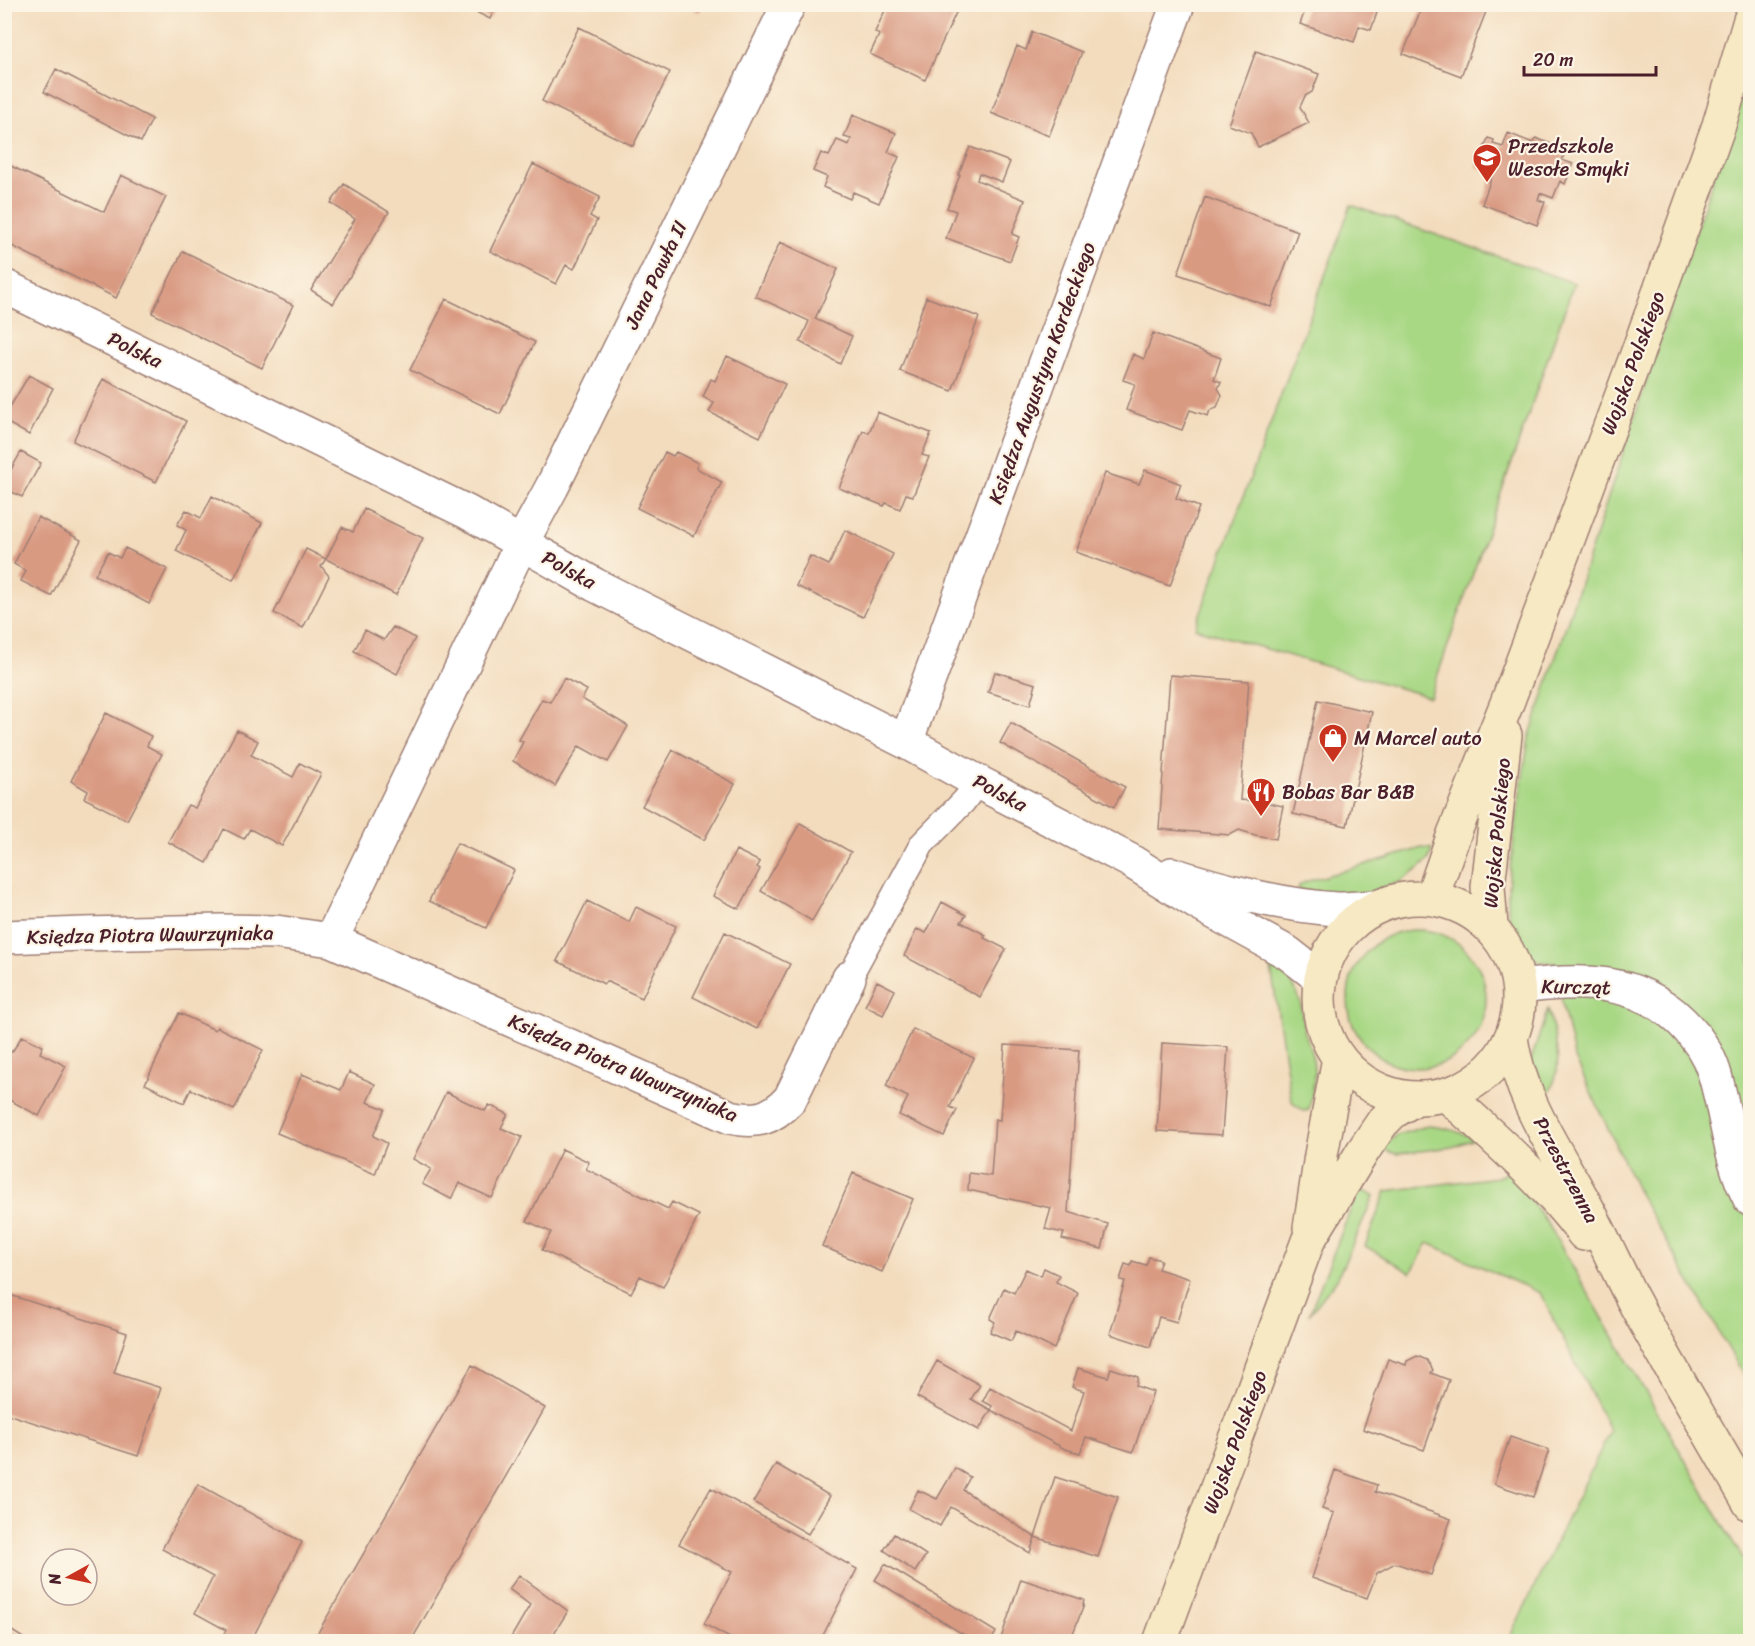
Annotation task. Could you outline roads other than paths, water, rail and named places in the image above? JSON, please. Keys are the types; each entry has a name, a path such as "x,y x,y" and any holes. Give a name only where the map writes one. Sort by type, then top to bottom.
{"street":[{"name":"Jana Pawła II","path":"521,544 557,476 789,4"},
{"name":"Księdza Augustyna Kordeckiego","path":"906,742 1178,4"},
{"name":"Wojska Polskiego","path":"1432,897 1454,834 1508,703 1640,346 1719,125 1750,20"},
{"name":"Polska","path":"4,286 456,507 596,585 906,742 978,783 1129,860 1198,903 1288,953 1320,978"},
{"path":"331,940 521,544"},
{"name":"Wojska Polskiego","path":"1491,926 1488,887 1508,703"},
{"name":"Polska","path":"1129,860 1202,884 1294,903 1339,909 1374,907"},
{"path":"1432,897 1464,907 1491,926 1504,943 1513,961 1519,987 1520,1010 1511,1038 1496,1063 1473,1083 1431,1097 1387,1093 1360,1080 1339,1058 1325,1034 1318,1007 1320,978 1330,950 1349,925 1374,907 1402,898 1432,897"},
{"name":"Księdza Piotra Wawrzyniaka","path":"4,937 222,931 276,932 331,940 730,1118 742,1120 768,1117 779,1111 789,1099 849,978"},
{"name":"Kurcząt","path":"1519,987 1576,982 1611,985 1635,992 1659,1003 1677,1018 1704,1050 1713,1071 1740,1176 1750,1198"},
{"name":"Przestrzenna","path":"1511,1038 1520,1077 1544,1132 1585,1204 1633,1299 1750,1504"},
{"name":"Wojska Polskiego","path":"1308,1241 1339,1058"},
{"name":"Wojska Polskiego","path":"1160,1641 1308,1241 1362,1151 1382,1123 1394,1112 1431,1097"},
{"name":"Przestrzenna","path":"1431,1097 1510,1152 1565,1209 1633,1299"}],"lane":[{"path":"849,978 921,844 964,801 978,783"}],"place":[{"name":"Przedszkole Wesołe Smyki","path":"1487,184"},
{"name":"M Marcel auto","path":"1333,764"},
{"name":"Bobas Bar B&B","path":"1261,818"}]}
